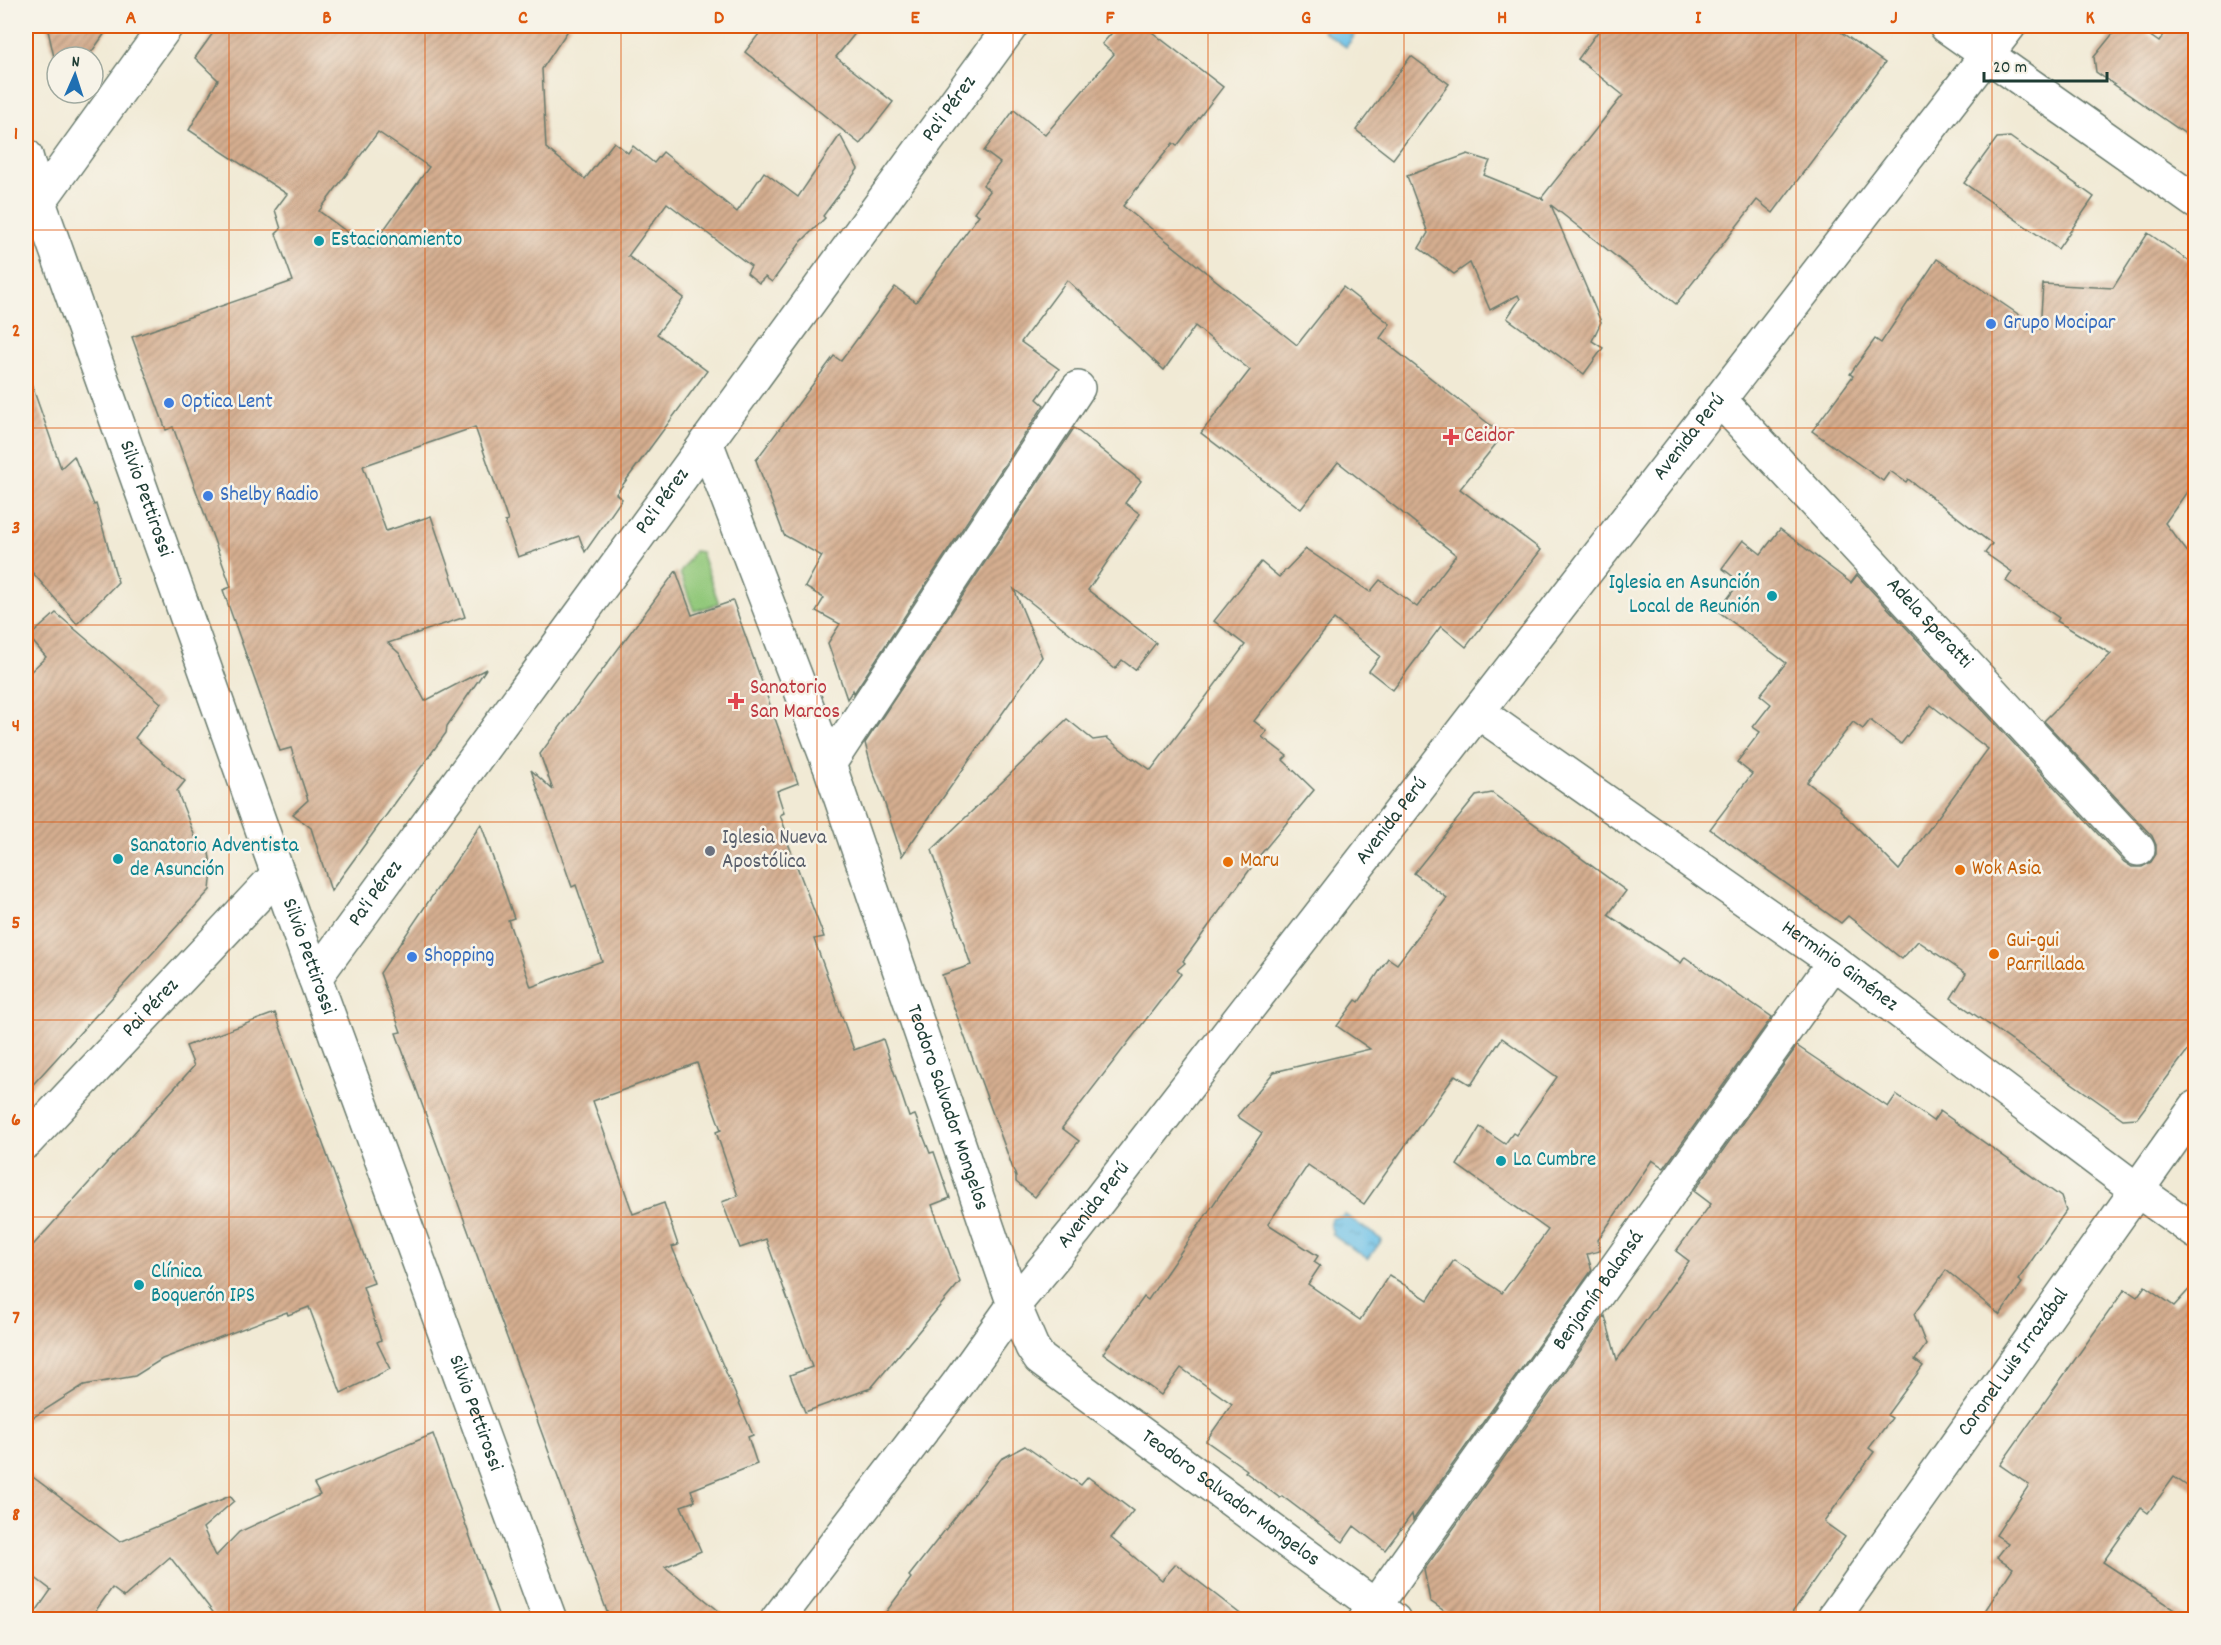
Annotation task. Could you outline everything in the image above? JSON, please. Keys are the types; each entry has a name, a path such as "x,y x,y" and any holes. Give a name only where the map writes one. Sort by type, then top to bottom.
{"street":[{"path":"39,202 166,26"},
{"name":"Pa'i Pérez","path":"315,978 1011,26"},
{"path":"1946,26 2196,202"},
{"name":"Avenida Perú","path":"777,1620 957,1385 1014,1305 1076,1230 2009,26"},
{"name":"Silvio Pettirossi","path":"26,156 39,202 315,978 550,1620"},
{"path":"829,764 1078,388"},
{"name":"Adela Speratti","path":"1720,400 2138,849"},
{"name":"Teodoro Salvador Mongelos","path":"706,442 829,764 1014,1305 1032,1347 1040,1359 1378,1615"},
{"name":"Herminio Giménez","path":"1478,712 1834,962 2196,1232"},
{"name":"Pai Pérez","path":"26,1143 278,874"},
{"name":"Benjamín Balansá","path":"1378,1615 1834,962"},
{"name":"Coronel Luis Irrazábal","path":"1832,1620 2196,1107"}],"green space":[{"path":"694,551 701,552 719,604 694,611 680,573"}],"water":[{"path":"1327,26 1362,26 1346,47 1323,31"},
{"path":"1344,1214 1382,1240 1368,1259 1331,1234 1333,1231 1330,1225 1332,1218 1342,1217"}],"building":[{"path":"47,26 110,26 97,45 51,45"},
{"path":"218,26 571,26 542,69 546,148 585,179 614,142 628,153 633,146 654,163 663,152 737,212 764,172 798,197 840,135 858,169 823,216 825,218 801,242 772,282 765,277 759,283 747,273 751,266 667,203 628,256 684,298 657,334 707,371 616,494 622,499 585,552 579,536 518,557 505,522 508,521 475,427 363,466 386,531 431,516 465,617 388,643 400,654 425,701 486,669 447,726 446,733 331,891 311,828 293,814 308,800 291,748 280,751 223,590 231,587 173,427 166,430 132,337 293,281 276,234 281,229 275,210 287,194 189,130 218,80 195,58","holes":["378,132 429,167 370,249 319,211"]},
{"path":"765,26 861,26 836,57 893,102 860,144 745,52"},
{"path":"1118,26 1144,26 1223,87 1177,146 1173,143 1123,206 1297,345 1343,287 1390,324 1380,338 1503,435 1460,489 1541,550 1466,647 1441,626 1393,690 1369,671 1380,656 1334,619 1254,721 1267,731 1262,737 1287,756 1283,760 1314,790 1250,867 1183,961 1185,963 1177,970 1181,974 1062,1128 1079,1141 1035,1197 1016,1182 942,975 971,965 932,850 1067,719 1093,740 1107,738 1151,770 1245,645 1214,621 1261,562 1279,577 1306,549 1370,592 1380,580 1417,607 1456,555 1338,462 1301,509 1201,433 1250,370 1195,326 1164,370 1067,280 1021,342 1059,369 1037,399 1044,405 854,693 853,690 847,699 828,643 840,624 816,611 824,598 805,587 822,556 784,535 756,460 834,356 841,361 895,287 916,302 979,215 974,212 990,191 983,185 1000,163 984,151 1014,110 1045,135 1114,54 1102,44"},
{"path":"1602,26 1832,26 1885,63 1773,213 1757,200 1676,304 1551,205 1601,322 1592,341 1603,348 1584,374 1507,318 1520,299 1518,295 1490,310 1470,263 1454,274 1419,248 1428,233 1407,176 1468,154 1490,161 1484,175 1543,199 1542,197 1623,95 1578,59"},
{"path":"2119,26 2136,26 2159,42 2170,26 2196,26 2196,141 2096,72 2094,57"},
{"path":"1411,56 1449,84 1393,159 1356,130"},
{"name":"Grupo Mocipar","path":"2010,137 2094,197 2058,249 1964,183 1997,138"},
{"path":"2148,233 2196,266 2196,479 2165,523 2196,563 2196,1039 2137,1118 2123,1119 1951,998 1966,974 1918,941 1902,959 1848,916 1841,923 1710,829 1752,774 1737,762 1760,732 1753,727 1771,704 1760,695 1786,663 1718,611 1740,582 1722,568 1743,540 1761,554 1780,529 1851,583 1857,575 2124,862 2132,867 2142,867 2151,862 2156,854 2156,845 2152,836 2044,721 2111,654 2057,621 2059,618 2006,581 2012,572 1985,553 1992,544 1908,479 1906,482 1890,471 1883,481 1812,431 1853,376 1850,374 1875,339 1881,343 1937,259 2040,329 2043,284 2113,288","holes":["1931,705 1988,749 1899,870 1840,810 1841,808 1807,782 1853,722 1863,729 1870,720 1901,744"]},
{"path":"30,380 61,468 74,456 94,505 96,504 118,582 77,624 26,565 26,381"},
{"path":"1074,428 1141,481 1125,503 1140,514 1088,590 1156,643 1135,670 1122,660 1115,669 1014,589 1042,657 902,856 865,743"},
{"path":"676,571 692,615 733,601 798,783 777,791 784,813 780,815 790,842 788,843 824,937 814,939 854,1050 883,1039 909,1117 915,1115 930,1153 934,1152 950,1198 932,1205 960,1282 871,1388 805,1412 790,1375 812,1367 766,1239 740,1248 722,1202 738,1196 716,1132 721,1130 697,1063 593,1101 633,1214 664,1203 678,1245 672,1247 753,1435 748,1437 757,1464 691,1490 695,1501 681,1506 701,1551 665,1567 730,1620 610,1620 396,1033 401,1032 380,973 481,824 514,918 508,920 531,987 602,961 576,885 572,887 531,770 553,790 540,754"},
{"name":"Sanatorio Adventista de Asunción","path":"56,613 161,703 135,738 185,781 177,791 199,847 207,842 212,870 210,890 26,1092 26,676 46,657 29,637"},
{"path":"1492,793 1626,891 1608,915 1681,963 1685,957 1772,1017 1664,1168 1652,1160 1598,1240 1600,1251 1587,1254 1592,1270 1413,1520 1412,1514 1385,1550 1354,1526 1343,1542 1282,1496 1280,1498 1245,1472 1247,1470 1206,1441 1232,1404 1181,1368 1161,1395 1103,1353 1144,1297 1148,1300 1262,1133 1237,1116 1274,1072 1370,1049 1337,1026 1356,1000 1359,1002 1388,958 1397,964 1447,898 1414,873 1476,796","holes":["1502,1038 1557,1077 1516,1135 1513,1133 1505,1144 1480,1127 1457,1165 1548,1230 1502,1293 1454,1260 1428,1300 1389,1275 1360,1320 1308,1284 1320,1266 1314,1262 1318,1256 1268,1224 1308,1165 1364,1204 1455,1075 1471,1085"]},
{"path":"275,1013 374,1283 363,1287 381,1340 377,1342 390,1369 341,1393 309,1307 288,1315 287,1312 162,1359 135,1376 84,1385 26,1422 26,1253 194,1066 186,1046"},
{"path":"1797,1046 1888,1107 1896,1095 1933,1121 1940,1111 2061,1197 2066,1211 2018,1280 2022,1283 2000,1315 1946,1270 1914,1314 1926,1345 1915,1360 1923,1366 1887,1415 1892,1418 1869,1448 1874,1452 1824,1522 1845,1537 1787,1620 1457,1620 1430,1601 1424,1570 1605,1316 1617,1360 1689,1261 1676,1251 1711,1204 1694,1191"},
{"path":"2196,1282 2196,1492 2174,1477 2148,1513 2141,1508 2103,1562 2191,1620 1979,1620 2013,1568 1997,1557 2008,1543 1996,1535 2029,1485 2000,1465 2125,1289 2137,1297 2145,1286 2174,1306"},
{"path":"433,1434 500,1620 219,1620 170,1557 124,1597 112,1588 89,1620 30,1620 51,1590 26,1571 26,1472 120,1542 230,1496 234,1501 203,1528 216,1556 239,1532 320,1495 314,1484"},
{"path":"1025,1446 1081,1485 1088,1477 1133,1511 1111,1538 1162,1580 1176,1564 1248,1620 880,1620 911,1578 909,1576 1001,1459"}],"place":[{"name":"Estacionamiento","path":"319,241"},
{"name":"Grupo Mocipar","path":"1991,324"},
{"name":"Optica Lent","path":"169,403"},
{"name":"Ceidor","path":"1451,437"},
{"name":"Shelby Radio","path":"208,496"},
{"name":"Iglesia en Asunción Local de Reunión","path":"1772,596"},
{"name":"Sanatorio San Marcos","path":"736,701"},
{"name":"Iglesia Nueva Apostólica","path":"710,851"},
{"name":"Sanatorio Adventista de Asunción","path":"118,859"},
{"name":"Maru","path":"1228,862"},
{"name":"Wok Asia","path":"1960,870"},
{"name":"Gui-gui Parrillada","path":"1994,954"},
{"name":"Shopping","path":"412,957"},
{"name":"La Cumbre","path":"1501,1161"},
{"name":"Clínica Boquerón IPS","path":"139,1285"}]}
